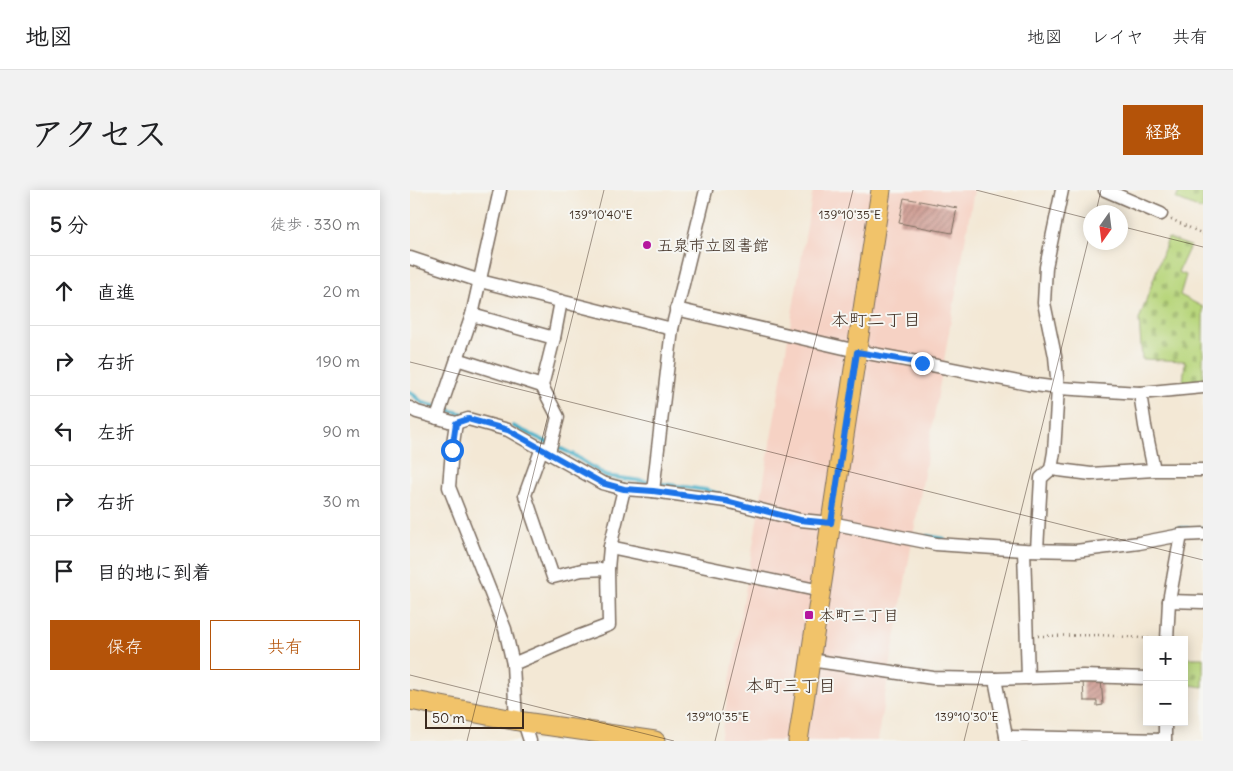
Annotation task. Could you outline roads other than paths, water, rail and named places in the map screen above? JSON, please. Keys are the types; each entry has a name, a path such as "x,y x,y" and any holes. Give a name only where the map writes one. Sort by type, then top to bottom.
{"main road":[{"path":"798,741 881,190"},
{"path":"410,700 520,722 655,741"}],"street":[{"path":"437,418 472,315 500,190"},
{"path":"653,491 672,329 706,190"},
{"path":"1037,550 1041,478 1051,469 1054,452 1058,388 1055,356 1044,303 1046,267 1062,190"},
{"path":"1105,190 1161,214"},
{"path":"410,258 480,281 672,329"},
{"path":"561,301 542,386 558,417 546,450 525,495 553,577 582,570 608,569"},
{"path":"676,309 857,352 1028,384 1058,388 1140,393 1203,387"},
{"path":"472,315 554,338"},
{"path":"457,359 542,386"},
{"path":"1140,393 1154,470"},
{"path":"410,408 456,423 468,419 508,430 602,483 624,489 726,501 800,520 831,523 936,544 1024,550 1076,551 1139,543 1181,535 1203,534"},
{"path":"456,423 449,487 505,629 514,664 520,722 530,741"},
{"path":"1051,469 1091,474 1154,470 1203,470"},
{"path":"514,664 609,625 608,569 610,547 624,489"},
{"path":"1168,636 1169,601 1181,535"},
{"path":"610,547 821,591"},
{"path":"1024,550 1028,678"},
{"path":"1169,601 1203,602"},
{"path":"810,660 933,678 995,679 1083,676 1143,678"},
{"path":"995,679 1007,739 1164,741 1165,726"}],"waterway":[{"path":"410,392 423,403 467,415"},
{"path":"513,426 572,454 606,476 706,490 722,495"},
{"path":"1152,534 1181,528 1203,528"},
{"path":"927,536 944,539"}],"place":[{"name":"五泉市立図書館","path":"647,245"},
{"name":"本町三丁目","path":"809,615"}],"district":[{"name":"本町二丁目","path":"876,319"},
{"name":"本町三丁目","path":"791,685"}]}
